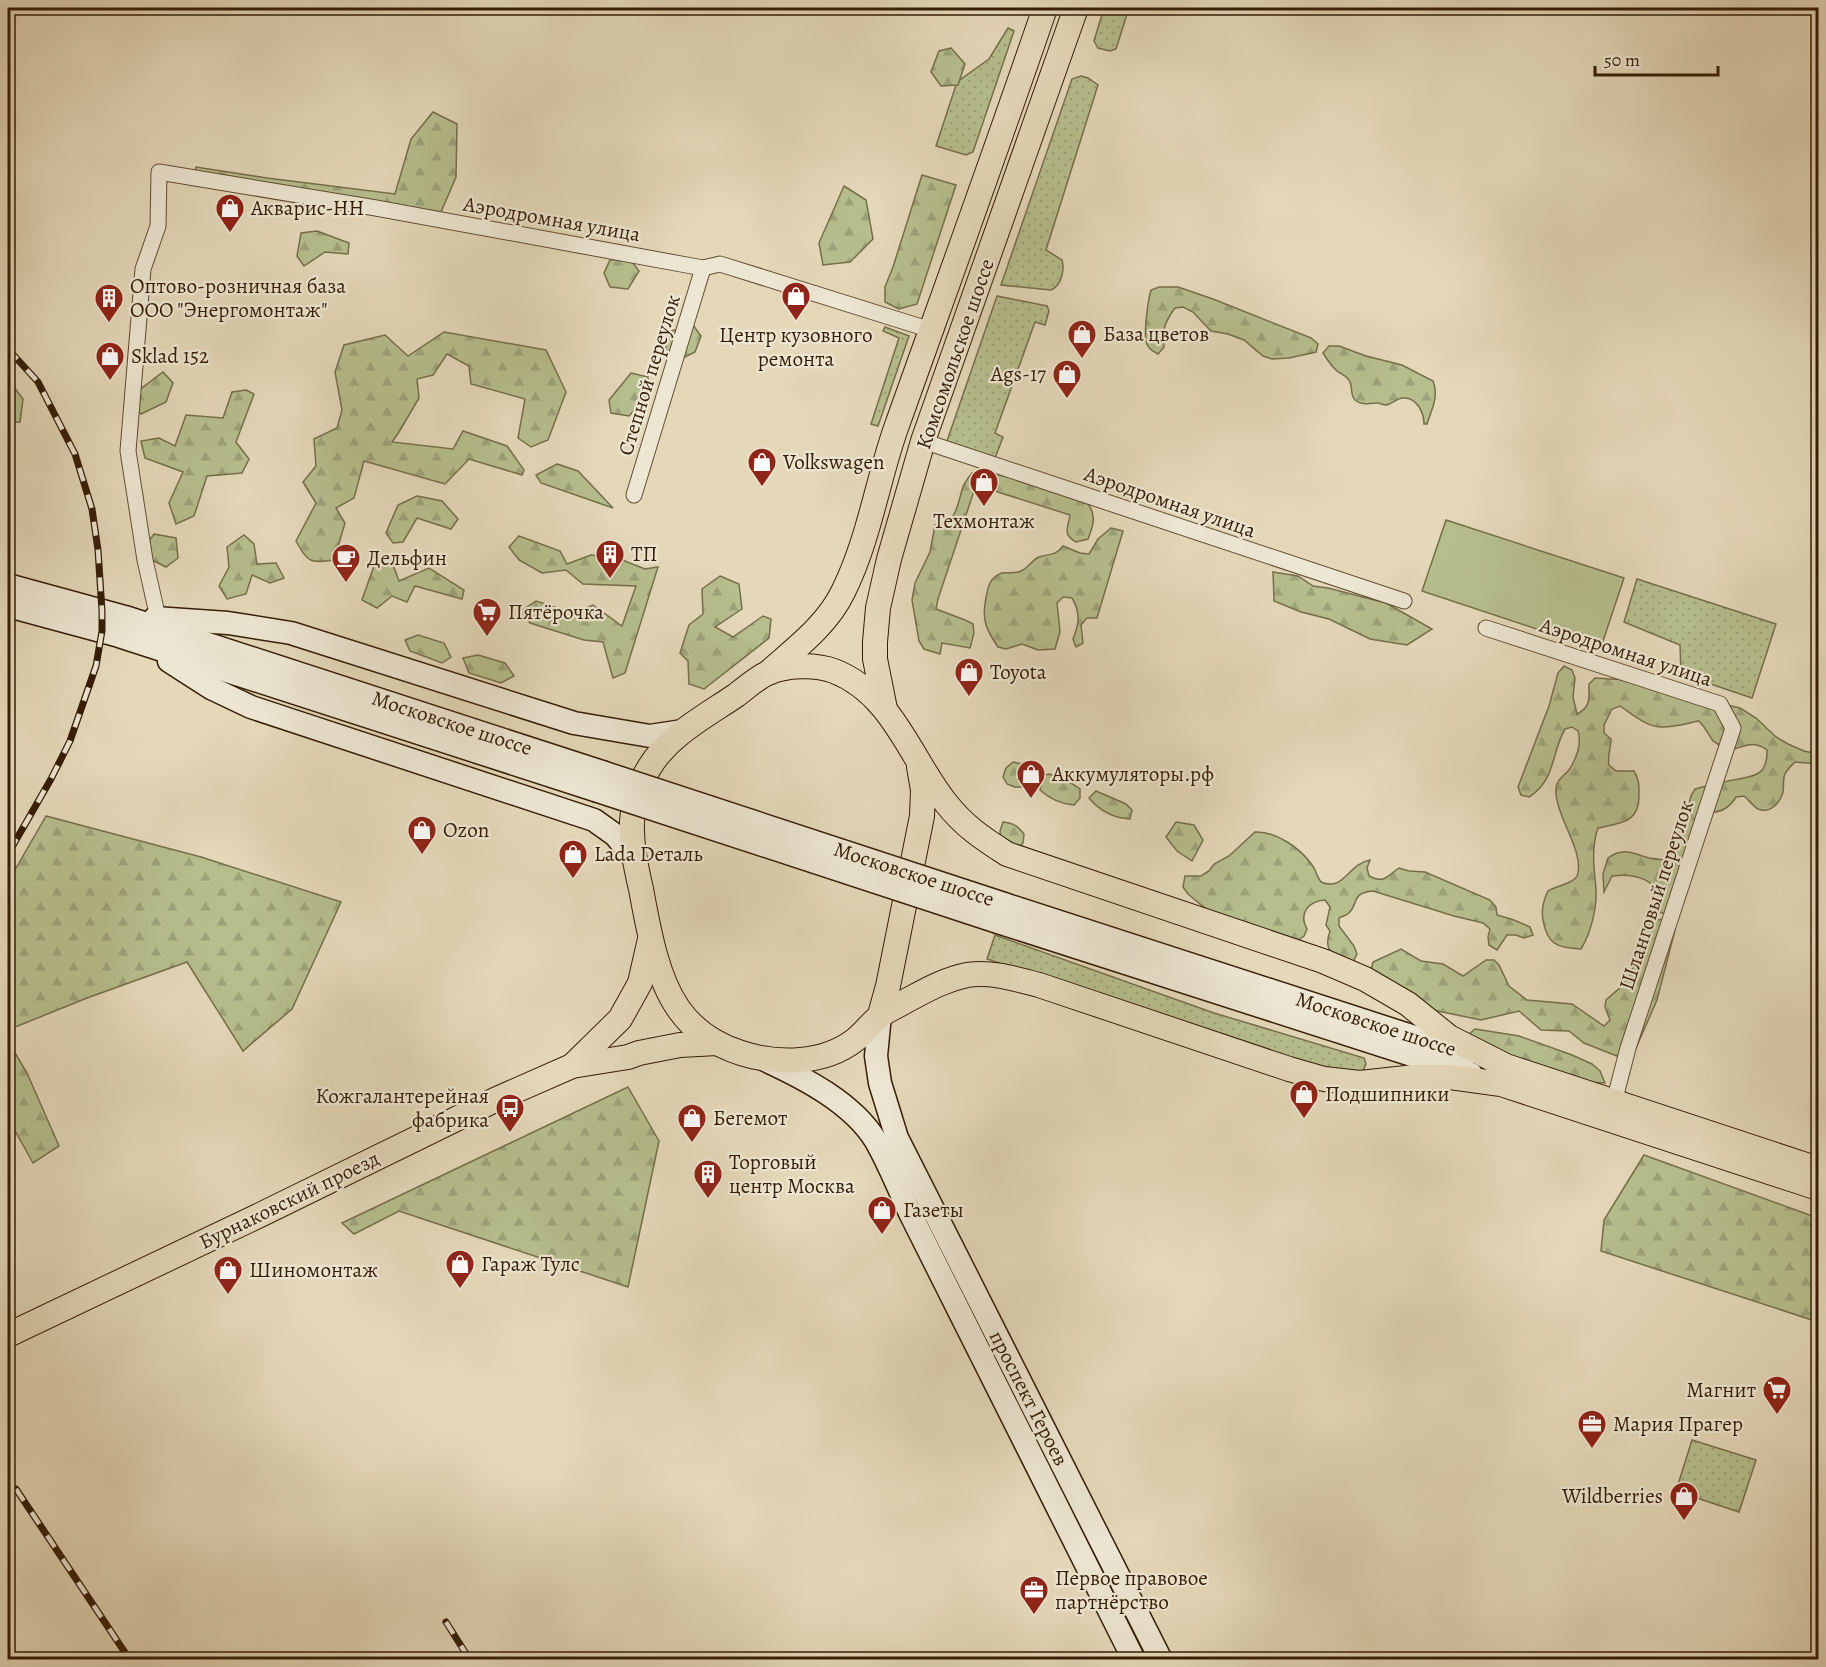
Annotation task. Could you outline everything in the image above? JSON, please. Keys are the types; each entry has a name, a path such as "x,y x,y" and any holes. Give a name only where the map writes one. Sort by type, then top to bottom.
{"main road":[{"name":"Комсомольское шоссе","path":"717,1043 693,1026 678,1008 666,988 650,938 634,858 632,819 637,794 648,769 663,748 683,731 767,673 809,637 842,594 861,548 891,440 1045,8"},
{"name":"Комсомольское шоссе","path":"885,709 875,658 875,642 878,608 889,559 923,441 1076,8"},
{"name":"Московское шоссе","path":"8,585 122,627 1503,1075 1818,1188"},
{"name":"Московское шоссе","path":"8,606 122,627"},
{"path":"122,627 158,618 228,623 291,633 586,726 650,736 683,731"},
{"path":"122,627 211,688 251,707 594,820 615,835 634,858"},
{"path":"767,673 802,666 833,671 861,686 885,709 902,732 945,803 971,831 1007,854 1323,961 1365,979 1408,1004 1449,1037 1503,1075"},
{"path":"880,1015 922,816 923,790 918,761"},
{"path":"572,1066 620,1019 640,983 650,938"},
{"path":"572,1066 628,1057 680,1045 717,1043 764,1059 805,1061 833,1053 855,1040 880,1015 941,982 969,975 1002,975 1039,984 1324,1079 1360,1083 1415,1077 1503,1075"},
{"name":"проспект Героев","path":"880,1015 876,1056 880,1083 897,1138 1161,1659"},
{"name":"проспект Героев","path":"764,1059 805,1079 855,1114 875,1139 1134,1659"},
{"name":"Бурнаковский проезд","path":"8,1335 497,1099 572,1066"},
{"name":"Московское шоссе","path":"1503,1075 1614,1102 1818,1169"}],"street":[{"name":"Аэродромная улица","path":"158,618 145,560 128,451 143,269 158,226 159,172 376,208 703,268 720,264 931,330"},
{"name":"Степной переулок","path":"634,495 703,268"},
{"name":"Аэродромная улица","path":"923,441 1404,601"},
{"name":"Аэродромная улица","path":"1486,628 1720,704"},
{"name":"Шланговый переулок","path":"1614,1102 1628,1048 1733,728 1720,704"}],"green space":[{"path":"1104,8 1129,8 1116,49 1110,51 1098,48 1094,41"},
{"path":"1008,28 1014,31 973,152 966,155 936,146 957,82 989,59"},
{"path":"951,48 965,64 958,85 941,86 931,72 939,51"},
{"path":"1081,76 1098,85 1046,250 1062,260 1061,277 1051,290 1001,285 1072,79"},
{"path":"433,112 457,124 456,177 441,212 194,175 196,167 395,194 411,139"},
{"path":"922,175 956,185 917,304 899,309 885,302 885,287"},
{"path":"844,186 866,200 873,239 850,262 823,265 819,243"},
{"path":"317,231 349,243 348,254 325,252 304,266 297,256 301,233"},
{"path":"630,259 639,271 628,289 610,287 604,273 610,260"},
{"path":"1159,287 1178,287 1311,338 1318,344 1316,352 1289,358 1272,359 1263,356 1244,340 1211,331 1193,312 1183,307 1175,308 1168,318 1164,330 1164,347 1158,354 1148,346 1146,334 1147,309 1151,290"},
{"path":"997,296 1047,306 1049,311 1045,325 1035,322 995,433 1003,437 995,458 947,441"},
{"path":"693,325 701,336 695,352 677,361 665,355 667,332"},
{"path":"885,327 909,336 878,426 871,424 899,338 883,331"},
{"path":"444,332 546,350 566,392 548,440 531,447 518,438 525,399 471,384 469,366 447,354 433,375 417,379 419,398 392,442 453,449 463,431 507,446 524,470 522,475 469,459 445,484 364,461 354,498 336,508 345,523 334,560 320,562 310,560 296,541 316,503 303,482 316,466 314,439 337,428 342,410 335,372 344,345 385,335 408,356"},
{"path":"1329,346 1339,346 1402,365 1433,381 1435,397 1427,424 1424,424 1419,406 1408,398 1401,398 1386,405 1363,404 1355,400 1350,381 1333,367 1323,353"},
{"path":"163,372 173,383 166,402 141,414 136,409 138,391"},
{"path":"631,373 648,377 648,395 629,416 611,413 609,400"},
{"path":"8,379 23,399 20,422 8,423"},
{"path":"246,390 254,394 236,442 249,459 242,473 207,476 194,516 176,524 169,503 183,472 145,458 141,441 159,438 175,446 186,415 223,418 232,392"},
{"path":"557,464 578,471 613,508 541,483 536,475"},
{"path":"981,472 1028,480 1088,504 1093,517 1093,525 1088,539 1076,542 1067,533 1070,515 976,485 936,609 973,624 974,633 970,648 942,643 940,654 924,649 919,641 912,600 915,583 930,552 935,525 947,522 951,518 957,508 966,481 972,473"},
{"path":"417,496 442,501 458,519 451,529 417,518 403,542 393,543 386,533 398,505"},
{"path":"1446,520 1624,578 1600,650 1422,591"},
{"path":"1111,528 1123,531 1097,618 1087,618 1081,625 1083,643 1076,647 1073,639 1078,618 1075,603 1072,598 1063,597 1057,603 1060,632 1055,649 1038,650 1022,644 1006,649 998,647 989,632 984,616 991,581 1002,573 1021,571 1037,558 1055,553 1063,546 1089,554 1098,539"},
{"path":"154,534 176,538 178,558 166,567 150,559 146,545"},
{"path":"244,535 254,544 257,564 276,563 284,578 270,583 252,575 246,594 227,599 219,586 229,567 227,547"},
{"path":"519,536 560,551 567,564 591,555 617,558 645,569 658,567 625,673 613,678 603,642 584,640 530,623 521,611 536,601 574,613 593,605 622,626 636,586 583,584 566,570 542,573 519,560 509,547"},
{"path":"375,563 393,565 399,581 429,568 464,590 462,599 415,586 407,602 392,596 377,608 362,600"},
{"path":"1273,572 1298,576 1313,586 1386,603 1432,629 1407,645 1370,639 1329,619 1301,612 1274,601"},
{"path":"720,576 739,584 742,609 715,627 733,637 763,616 771,619 769,638 704,689 689,684 688,661 680,653 689,625 703,614 702,589"},
{"path":"1637,579 1776,624 1752,698 1681,674 1680,645 1624,622"},
{"path":"418,635 444,643 451,657 442,663 410,651 405,640"},
{"path":"478,655 505,663 514,676 501,683 469,673 463,658"},
{"path":"1564,666 1572,670 1575,678 1573,697 1577,714 1587,705 1589,684 1595,678 1628,680 1740,708 1756,718 1776,737 1804,751 1818,754 1818,764 1795,762 1788,769 1784,777 1782,796 1770,809 1758,809 1744,796 1736,797 1723,810 1712,812 1669,913 1661,913 1657,907 1656,890 1651,884 1637,877 1612,876 1604,892 1603,874 1608,858 1628,852 1668,860 1685,821 1695,789 1756,774 1764,766 1767,750 1752,744 1727,750 1713,741 1699,721 1658,727 1641,720 1620,706 1612,709 1604,725 1604,733 1611,739 1609,765 1616,771 1634,771 1638,782 1638,804 1633,816 1628,820 1598,828 1594,850 1596,889 1593,920 1581,949 1559,946 1554,943 1547,935 1542,912 1548,891 1570,882 1578,873 1576,853 1559,809 1556,788 1576,756 1579,746 1578,731 1572,727 1565,729 1549,774 1538,790 1529,797 1521,795 1518,787 1549,706 1558,673"},
{"path":"1013,762 1022,764 1029,771 1029,780 1024,787 1007,784 1003,777 1006,768"},
{"path":"1049,774 1065,779 1080,789 1080,798 1074,805 1065,804 1040,790 1042,780 1040,776"},
{"path":"1096,791 1126,804 1132,810 1130,819 1112,815 1097,806 1089,798"},
{"path":"46,816 201,857 341,902 292,1009 243,1051 187,962 87,998 8,1030 8,882"},
{"path":"1003,822 1015,825 1024,834 1023,843 1017,850 1001,839 1000,831"},
{"path":"1176,822 1194,825 1203,840 1192,861 1177,851 1166,837"},
{"path":"1255,832 1271,834 1294,847 1312,865 1321,882 1335,883 1356,867 1370,860 1367,868 1369,876 1374,878 1386,878 1399,868 1425,872 1490,900 1496,907 1497,915 1530,927 1533,935 1524,938 1507,935 1497,950 1489,945 1490,929 1483,923 1373,891 1366,892 1358,896 1347,915 1339,918 1339,926 1354,946 1357,954 1353,962 1336,955 1329,949 1330,931 1326,925 1330,907 1325,900 1310,905 1307,909 1304,918 1307,929 1304,936 1297,941 1210,912 1183,887 1185,876 1201,876 1209,871 1214,864 1229,856"},
{"path":"1665,919 1675,930 1657,1000 1632,1057 1622,1058 1584,1043 1569,1031 1541,1030 1519,1011 1481,1020 1433,1010 1371,970 1373,962 1401,949 1421,961 1443,964 1463,976 1486,960 1494,960 1499,965 1509,986 1527,1000 1572,1004 1604,1026 1610,1020 1605,1007 1606,1000 1622,986 1631,973 1645,927 1650,921"},
{"path":"995,935 1214,1013 1364,1058 1366,1064 1362,1074 1303,1064 987,959"},
{"path":"1475,1029 1519,1036 1572,1055 1592,1064 1600,1071 1605,1083 1566,1081 1467,1036"},
{"path":"8,1041 27,1073 59,1146 33,1163 8,1118"},
{"path":"628,1087 659,1141 628,1287 399,1211 354,1234 342,1223"},
{"path":"1644,1155 1818,1218 1818,1322 1601,1251 1604,1220"},
{"path":"1692,1440 1756,1460 1739,1512 1676,1491"}],"railway":[{"path":"8,349 38,382 75,454 92,509 98,550 102,611 102,631 96,666 70,741 8,854"},
{"path":"16,1489 130,1660"},
{"path":"446,1622 470,1660"}],"place":[{"name":"Акварис-НН","path":"230,234"},
{"name":"Центр кузовного ремонта","path":"796,322"},
{"name":"Оптово-розничная база ООО \"Энергомонтаж\"","path":"109,324"},
{"name":"База цветов","path":"1082,360"},
{"name":"Sklad 152","path":"110,382"},
{"name":"Ags-17","path":"1067,400"},
{"name":"Volkswagen","path":"762,488"},
{"name":"Техмонтаж","path":"984,508"},
{"name":"ТП","path":"610,580"},
{"name":"Дельфин","path":"346,584"},
{"name":"Пятёрочка","path":"487,638"},
{"name":"Toyota","path":"969,698"},
{"name":"Аккумуляторы.рф","path":"1031,800"},
{"name":"Ozon","path":"422,856"},
{"name":"Lada Dеталь","path":"573,880"},
{"name":"Подшипники","path":"1304,1120"},
{"name":"Кожгалантерейная фабрика","path":"510,1134"},
{"name":"Бегемот","path":"692,1144"},
{"name":"Торговый центр Москва","path":"708,1200"},
{"name":"Газеты","path":"882,1236"},
{"name":"Гараж Тулс","path":"460,1290"},
{"name":"Шиномонтаж","path":"228,1296"},
{"name":"Магнит","path":"1777,1416"},
{"name":"Мария Прагер","path":"1592,1450"},
{"name":"Wildberries","path":"1684,1522"},
{"name":"Первое правовое партнёрство","path":"1034,1616"}]}
